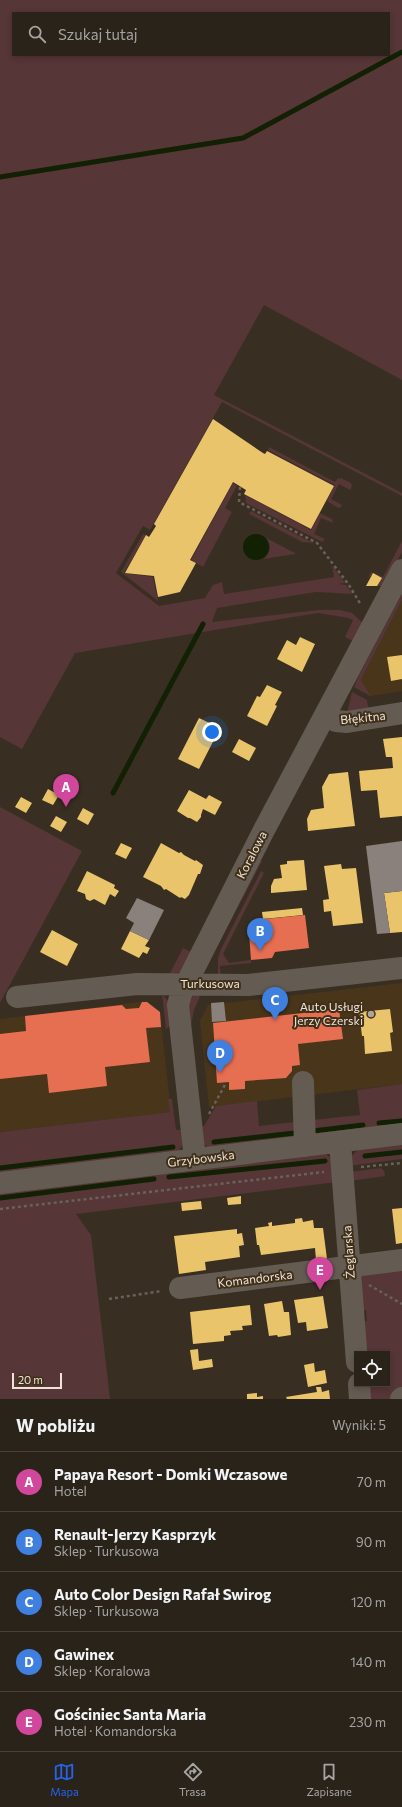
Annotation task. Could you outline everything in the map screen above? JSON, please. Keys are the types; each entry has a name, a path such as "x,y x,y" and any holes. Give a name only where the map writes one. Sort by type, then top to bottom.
{"street":[{"name":"Koralowa","path":"195,1159 178,1005 186,984 402,570"},
{"name":"Błękitna","path":"325,715 336,721 347,722 402,713"},
{"name":"Turkusowa","path":"17,997 137,984 248,984 402,968"},
{"path":"303,1082 305,1146"},
{"name":"Grzybowska","path":"0,1183 402,1134"},
{"name":"Żeglarska","path":"340,1142 356,1351"},
{"name":"Komandorska","path":"180,1288 351,1271 402,1260"},
{"path":"358,1387 360,1399"}],"path":[{"path":"240,487 239,502 317,543 349,585 361,605"},
{"path":"205,1120 214,1107 226,1083"},
{"path":"0,1209 402,1162"},
{"path":"351,1271 402,1304"},
{"path":"109,1299 180,1288"}],"shaded area":[{"path":"0,0 402,0 402,380 264,305 214,395 402,493 402,496 222,402 150,530 143,526 116,573 159,606 205,598 213,585 222,582 224,594 334,577 332,565 345,583 338,584 346,585 353,594 316,592 217,608 212,622 318,610 340,610 352,613 364,624 353,641 345,637 353,620 318,613 75,653 22,749 0,737"},
{"path":"269,447 335,482 338,478 341,478 351,483 352,486 350,490 339,484 331,499 342,505 341,507 338,508 327,501 335,485 268,450"},
{"path":"233,483 237,486 225,508 232,512 203,567 191,560"},
{"path":"245,495 311,530 320,513 332,519 333,523 321,518 314,534 325,539 322,542 246,503"},
{"path":"251,511 313,543 302,542 249,514"},
{"path":"143,534 146,535 124,573 153,577 158,601 121,572"},
{"path":"256,534 265,538 269,547 265,556 256,560 247,556 243,547 247,538"},
{"path":"266,538 295,554 263,559 268,555 270,549"},
{"path":"402,541 402,552 383,586 377,586 381,578 373,574 368,578 371,572 383,577"},
{"path":"402,594 402,600 361,680 370,696 354,687"},
{"path":"402,600 402,691 371,696 361,680"},
{"path":"352,692 367,700 369,712 347,713"},
{"path":"0,807 82,851 0,1003"},
{"path":"257,861 262,861 217,947 212,952"},
{"path":"261,871 264,873 223,954 229,963 251,960 251,963 220,966 221,978 218,978 218,958 221,949"},
{"path":"183,948 193,953 180,972 168,977"},
{"path":"402,983 402,1084 209,1107 200,1021 208,1005"},
{"path":"202,992 194,1010 191,1025 187,1002 196,993"},
{"path":"162,994 169,1002 172,1024 166,1029"},
{"path":"147,1001 160,1012 171,1112 0,1132 0,1019"},
{"path":"402,1084 402,1126 316,1136 312,1120 360,1115 357,1090"},
{"path":"168,1099 172,1099 176,1130 184,1130 184,1143 179,1150 0,1174 0,1132 170,1112"},
{"path":"257,1101 259,1126 295,1122 295,1136 208,1148 203,1143 199,1127 204,1126 216,1106"},
{"path":"402,1142 402,1159 349,1166 350,1157 359,1149"},
{"path":"326,1154 332,1159 337,1182 76,1214 91,1235 110,1399 0,1399 0,1190"},
{"path":"381,1168 384,1171 385,1176 350,1181 349,1172"},
{"path":"402,1266 402,1390 392,1399 366,1399 365,1387 390,1387 390,1351 362,1351 360,1322 367,1321 366,1310 359,1310 357,1275"}],"building: Mieszkania":[{"path":"213,419 263,453 265,454 267,451 334,486 311,529 244,494 246,490 233,482 190,560 196,563 180,592 158,597 154,576 125,573 146,535 149,537 156,526 154,524"},
{"path":"373,573 382,578 377,586 366,586"},
{"path":"300,637 315,644 302,672 277,659 287,640 296,645"},
{"path":"402,655 402,679 391,681 387,657"},
{"path":"267,685 282,692 267,726 247,716 257,696 260,697"},
{"path":"199,718 220,728 199,769 178,759"},
{"path":"402,737 402,816 380,818 377,790 361,791 359,771 393,768 392,757 386,757 383,739"},
{"path":"239,739 256,748 249,761 232,752"},
{"path":"348,772 355,826 308,831 307,819 311,810 324,808 322,787 329,774"},
{"path":"48,789 59,795 53,805 42,800"},
{"path":"189,790 206,799 209,795 222,802 215,815 203,809 201,817 197,822 177,811"},
{"path":"21,797 32,803 26,813 15,807"},
{"path":"83,808 94,814 88,825 77,819"},
{"path":"56,816 67,822 61,832 50,826"},
{"path":"121,843 132,848 126,859 115,854"},
{"path":"161,843 179,853 181,852 203,865 189,895 185,899 180,898 166,889 164,890 161,886 143,877"},
{"path":"304,860 307,890 271,893 271,886 274,879 282,878 280,865 287,864 287,861"},
{"path":"341,864 342,869 356,868 363,923 333,926 331,911 324,912 323,900 329,899 324,866"},
{"path":"87,871 115,885 114,888 119,891 115,897 110,894 105,905 94,899 90,901 86,899 85,894 77,891"},
{"path":"402,891 402,932 390,933 384,893"},
{"path":"302,908 303,915 263,919 262,912"},
{"path":"52,930 78,944 67,966 40,952"},
{"path":"130,931 149,940 145,946 150,948 147,954 143,952 139,958 121,949"},
{"path":"390,1009 393,1032 390,1033 392,1051 365,1054 364,1036 362,1036 359,1012"},
{"path":"241,1196 241,1204 228,1205 227,1198"},
{"path":"201,1201 202,1209 182,1211 181,1203"},
{"path":"402,1208 402,1243 396,1244 392,1209"},
{"path":"302,1218 303,1222 313,1220 314,1228 323,1228 327,1259 316,1260 315,1248 261,1255 259,1245 257,1245 255,1228 269,1226 268,1223 272,1222 272,1226 295,1223 295,1219"},
{"path":"237,1229 237,1234 242,1233 244,1245 239,1246 240,1257 205,1262 206,1270 179,1274 174,1236"},
{"path":"323,1296 328,1328 307,1331 306,1322 298,1323 294,1300"},
{"path":"282,1301 284,1312 289,1312 291,1335 278,1337 277,1335 269,1336 264,1304"},
{"path":"250,1305 252,1325 242,1326 243,1330 230,1331 231,1335 224,1336 224,1341 193,1344 190,1312"},
{"path":"198,1349 199,1361 212,1359 213,1367 193,1370 190,1350"},
{"path":"314,1363 315,1372 325,1370 327,1383 308,1387 304,1365"},
{"path":"316,1387 321,1387 322,1392 329,1390 330,1399 287,1399 286,1397 317,1392"},
{"path":"257,1393 257,1397 263,1396 263,1399 247,1399 247,1394"}],"building: Handel":[{"path":"305,915 309,948 275,952 272,958 251,960 249,933 255,920"},
{"path":"142,1002 147,1002 160,1012 161,1027 146,1028 150,1062 105,1067 107,1086 49,1093 47,1074 0,1079 0,1034 26,1031 25,1016 122,1005 126,1009 139,1008"},
{"path":"339,1009 343,1039 298,1044 300,1065 292,1066 292,1071 286,1078 245,1081 245,1089 229,1090 229,1082 217,1083 213,1023"}],"building: Przemysł":[{"path":"402,841 402,891 384,893 390,933 377,934 366,846"},
{"path":"137,898 164,910 149,940 130,931 134,923 126,918"},
{"path":"224,1002 226,1021 212,1022 211,1003"}],"waterway":[{"path":"0,177 243,138 402,52"},
{"path":"113,793 203,624"},
{"path":"379,1123 402,1121"},
{"path":"313,1131 363,1125"},
{"path":"214,1142 295,1133"},
{"path":"0,1168 173,1147"},
{"path":"365,1156 402,1152"},
{"path":"169,1177 325,1161"},
{"path":"0,1198 154,1179"}],"place":[{"name":"Papaya Resort - Domki Wczasowe","path":"66,807"},
{"name":"Renault-Jerzy Kasprzyk","path":"260,951"},
{"name":"Auto Usługi Jerzy Czerski","path":"371,1014"},
{"name":"Auto Color Design Rafał Swirog","path":"275,1020"},
{"name":"Gawinex","path":"220,1073"},
{"name":"Gościniec Santa Maria","path":"320,1290"}]}
